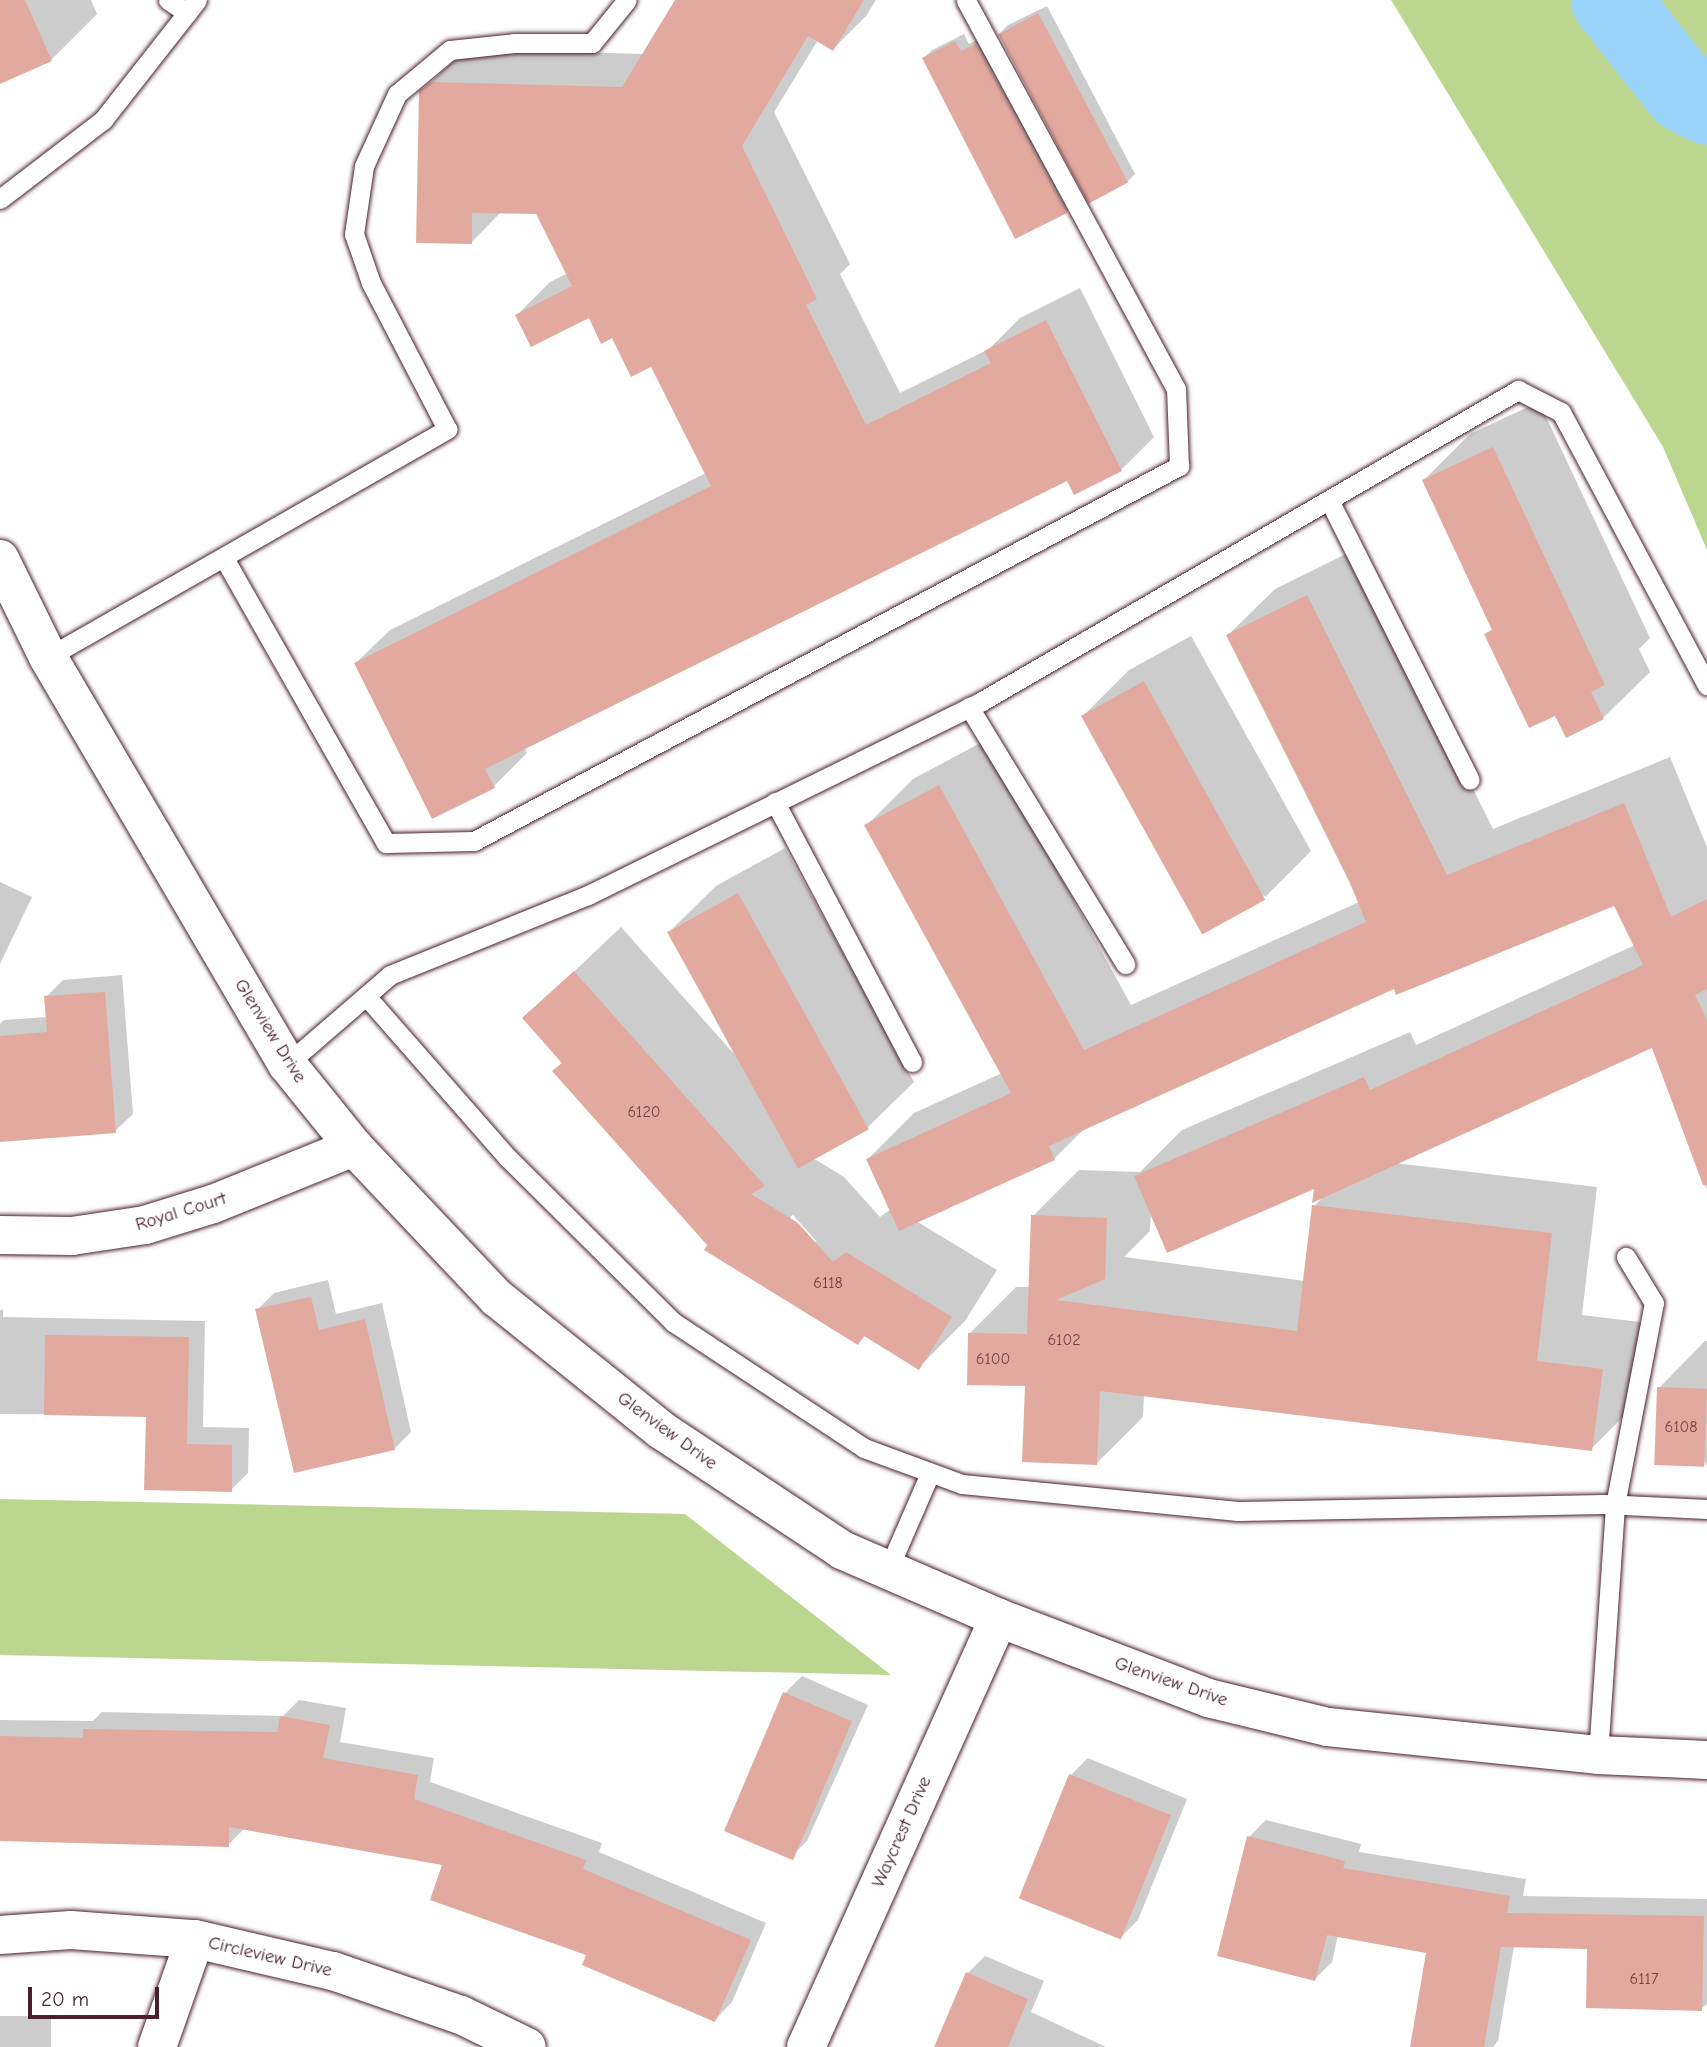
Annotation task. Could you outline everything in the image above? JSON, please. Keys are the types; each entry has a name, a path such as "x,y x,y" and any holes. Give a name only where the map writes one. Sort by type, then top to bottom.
{"main road":[{"name":"Glenview Drive","path":"0,559 48,657 286,1064 354,1147 497,1298 661,1430 842,1550 887,1572 999,1618 1208,1698 1328,1727 1598,1755 1707,1760"},
{"name":"Royal Court","path":"0,1235 72,1236 145,1225 213,1204 354,1147"},
{"name":"Waycrest Drive","path":"806,2047 999,1618"},
{"name":"Circleview Drive","path":"0,1935 71,1930 195,1939 333,1971 461,2015 527,2047"},
{"path":"157,2047 195,1939"}],"lane":[{"path":"0,200 103,120 192,6 168,0"},
{"path":"48,657 447,429 371,283 354,234 364,166 397,94 450,50 514,43 592,43 627,0"},
{"path":"224,558 386,843 474,841 1179,466 1176,389 966,0"},
{"path":"286,1064 390,975 588,895 969,707 1518,390 1561,412 1707,686"},
{"path":"1329,500 1470,780"},
{"path":"969,707 1125,964"},
{"path":"775,802 912,1062"},
{"path":"366,996 508,1158 673,1322 864,1448 962,1484 1238,1511 1615,1505 1707,1509"},
{"path":"1598,1755 1615,1505 1654,1303 1626,1257"},
{"path":"887,1572 930,1473"}],"green space":[{"path":"1391,0 1707,0 1707,550 1663,447"},
{"path":"0,1499 685,1514 891,1675 0,1655"}],"building":[{"path":"0,0 25,0 52,61 0,84"},
{"path":"675,0 864,0 833,51 808,36 742,146 817,299 806,305 866,425 991,363 984,351 1046,320 1122,471 1074,495 1067,481 485,769 495,788 432,819 354,663 711,486 651,367 631,377 612,338 601,344 589,318 531,347 515,315 572,286 536,214 472,213 472,244 416,243 419,91 431,82 622,87"},
{"path":"1038,13 1128,183 1088,204 998,34"},
{"path":"955,41 961,51 976,44 1067,213 1015,239 922,58"},
{"path":"1493,447 1605,685 1591,692 1604,719 1566,738 1555,716 1529,728 1484,634 1492,630 1422,480"},
{"path":"1307,595 1447,875 1624,803 1671,917 1707,899 1707,989 1695,995 1707,1020 1707,1185 1703,1185 1652,1048 1312,1203 1314,1189 1167,1253 1134,1176 1364,1077 1370,1090 1643,965 1614,906 1396,995 1394,989 1049,1146 1055,1160 899,1231 866,1159 1011,1093 864,825 939,785 1084,1050 1366,922 1348,878 1226,635"},
{"path":"1144,681 1265,900 1202,935 1081,716"},
{"path":"738,893 869,1129 798,1168 667,932"},
{"path":"574,971 765,1186 751,1194 798,1223 833,1262 846,1252 952,1317 919,1370 864,1336 858,1345 704,1250 707,1245 552,1071 562,1063 522,1018"},
{"path":"105,992 116,1133 0,1142 0,1036 47,1032 44,996"},
{"path":"1312,1205 1552,1233 1537,1361 1603,1369 1592,1451 1100,1391 1097,1465 1022,1462 1025,1386 967,1385 968,1333 1027,1334 1031,1215 1107,1218 1105,1279 1056,1300 1297,1331"},
{"path":"311,1297 319,1330 365,1319 395,1450 294,1473 255,1309"},
{"path":"45,1335 189,1337 187,1444 232,1445 232,1492 144,1490 146,1417 44,1415"},
{"path":"1657,1387 1707,1389 1704,1467 1654,1465"},
{"path":"783,1692 852,1721 793,1860 724,1831"},
{"path":"280,1716 330,1725 323,1758 418,1775 414,1799 586,1860 583,1869 751,1940 715,2022 582,1965 586,1955 430,1900 442,1865 229,1827 229,1847 0,1841 0,1736 83,1738 83,1729 277,1732"},
{"path":"1069,1774 1171,1815 1121,1939 1019,1898"},
{"path":"1247,1836 1345,1861 1343,1868 1510,1896 1507,1913 1704,1916 1702,2011 1586,2008 1587,1949 1501,1947 1484,2047 1410,2047 1426,1953 1327,1935 1315,1981 1217,1956"},
{"path":"966,1972 1028,1999 1008,2047 934,2047"}],"waterway":[{"path":"1610,0 1683,92 1707,105"}]}
